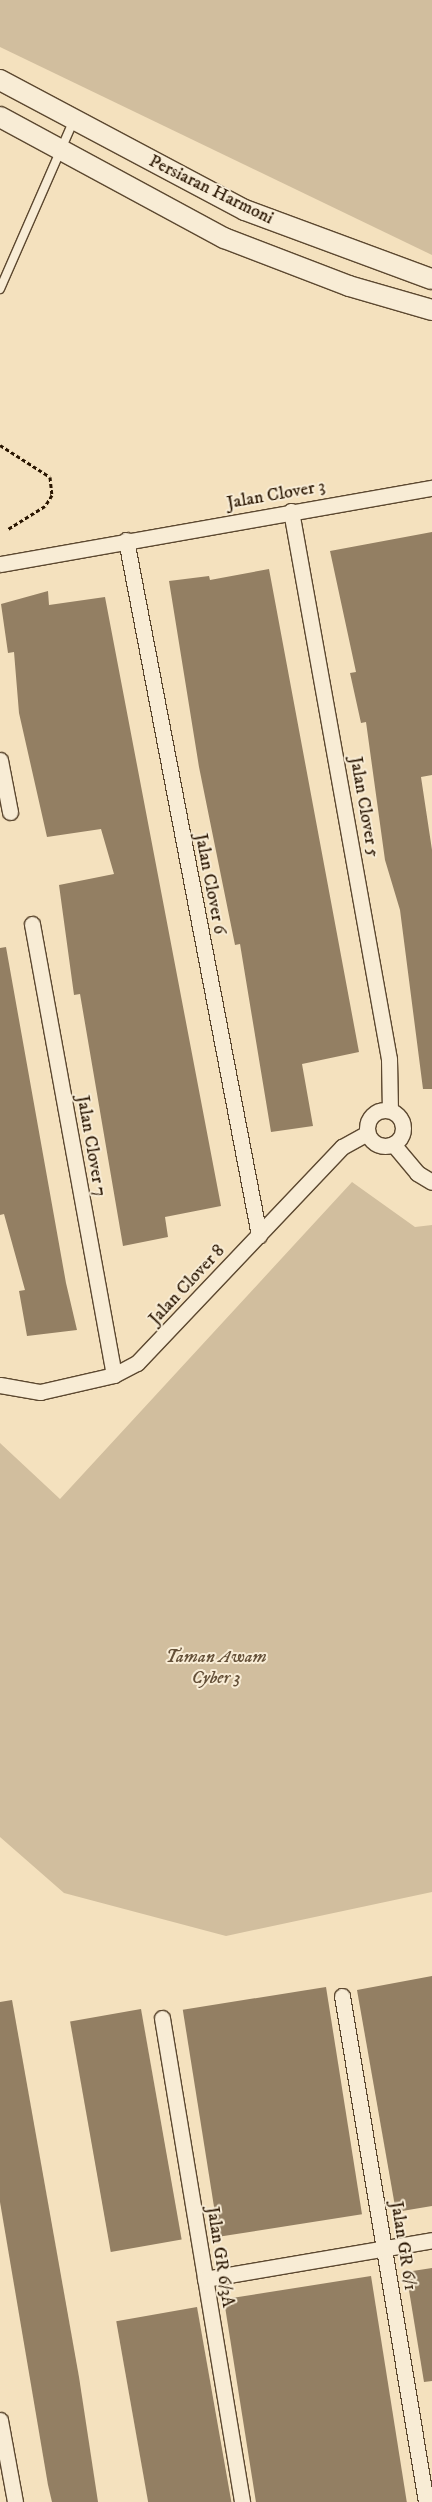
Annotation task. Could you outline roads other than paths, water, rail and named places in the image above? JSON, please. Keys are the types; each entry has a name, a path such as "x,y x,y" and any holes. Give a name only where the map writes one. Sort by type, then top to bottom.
{"street":[{"name":"Persiaran Harmoni","path":"0,80 245,210 362,257 432,279"},
{"name":"Persiaran Harmoni","path":"0,117 224,238 349,286 432,310"},
{"name":"Jalan Clover 3","path":"126,540 432,488"},
{"name":"Jalan Clover 5","path":"291,511 390,1059 390,1110"},
{"path":"0,564 126,540"},
{"name":"Jalan Clover 6","path":"126,540 258,1235"},
{"path":"0,760 10,812"},
{"name":"Jalan Clover 7","path":"32,924 114,1375"},
{"path":"390,1110 402,1123 402,1135 393,1144 377,1145 367,1133 370,1117 390,1110"},
{"name":"Jalan Clover 8","path":"0,1385 40,1392 114,1375 154,1349 258,1235 342,1147 367,1133"},
{"path":"393,1144 417,1173 432,1182"},
{"name":"Jalan GR 6/1","path":"342,1996 426,2502"},
{"name":"Jalan GR 6/3A","path":"162,2018 242,2502"},
{"path":"205,2278 432,2240"},
{"path":"0,2420 15,2502"}],"lane":[{"path":"0,289 74,120"}],"park label":[{"name":"Taman Awam Cyber 3","path":"216,1668"}]}
